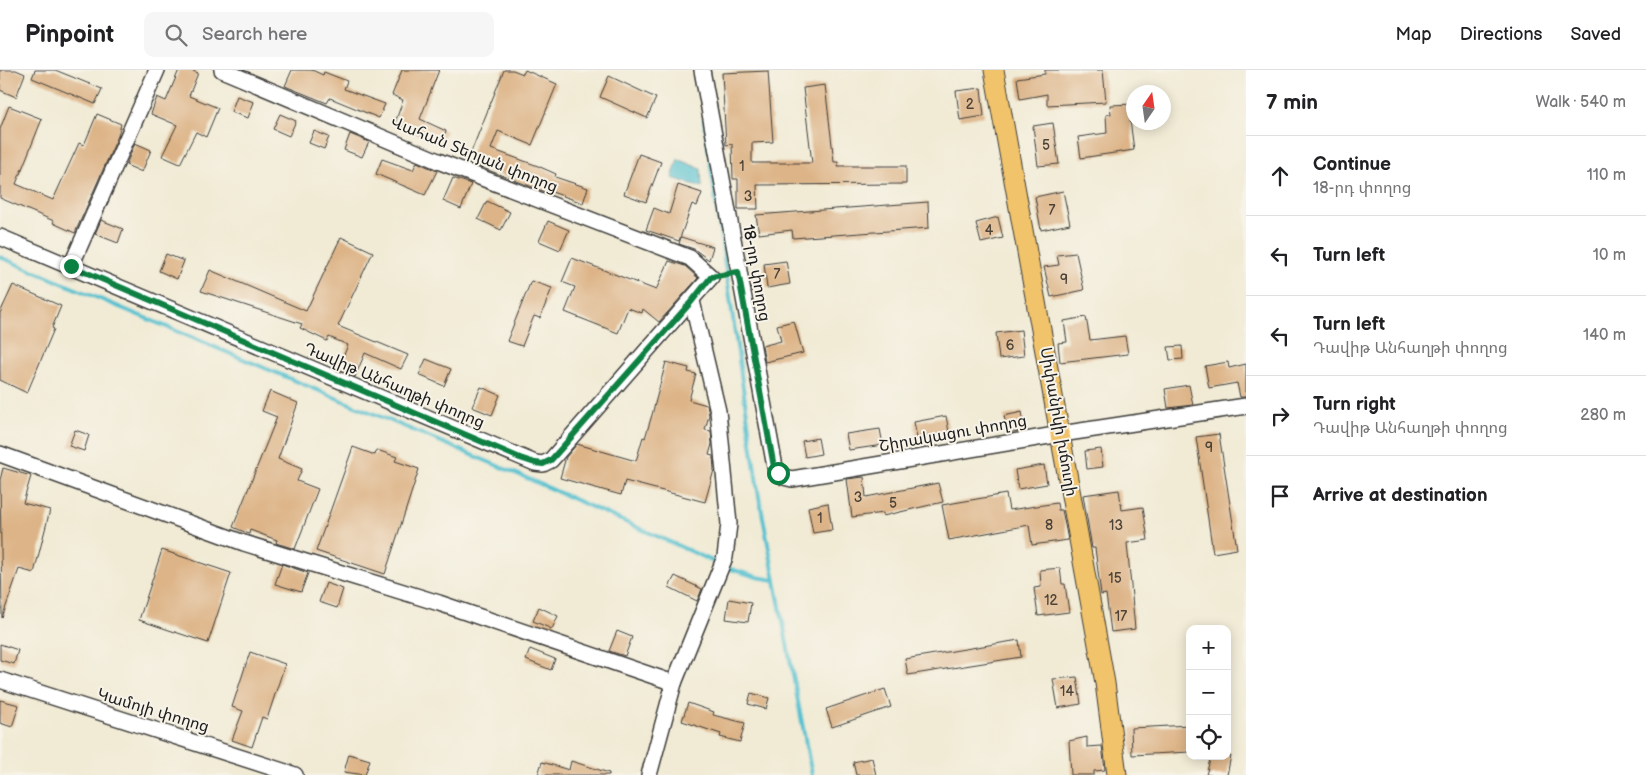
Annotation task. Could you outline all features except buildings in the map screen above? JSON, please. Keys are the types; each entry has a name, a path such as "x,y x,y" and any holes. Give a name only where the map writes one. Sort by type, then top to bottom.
{"main road":[{"name":"Սիփանիկի խճուղի","path":"994,70 1105,683 1117,775"}],"street":[{"path":"71,266 157,70"},
{"name":"Վահան Տերյան փողոց","path":"222,70 438,161 690,258 711,277"},
{"name":"18-րդ փողոց","path":"702,70 774,467 784,477"},
{"name":"Դավիթ Անհաղթի փողոց","path":"0,237 535,463 543,464 551,460 711,277"},
{"path":"711,277 738,272"},
{"path":"649,775 674,683 725,557 729,524 718,411 692,301"},
{"name":"Շիրակացու փողոց","path":"784,477 792,479 1060,434 1246,406"},
{"path":"0,454 244,543 439,603 674,683"},
{"name":"Կամոյի փողոց","path":"0,680 295,775"}],"water":[{"path":"678,159 701,169 702,187 672,178"}],"waterway":[{"path":"704,119 758,491 812,775"},
{"path":"0,257 522,476 717,563"},
{"path":"724,567 774,580"}],"route":[{"path":"71,266 520,458 543,464 551,460 711,277 738,272 774,467 778,473"}]}
